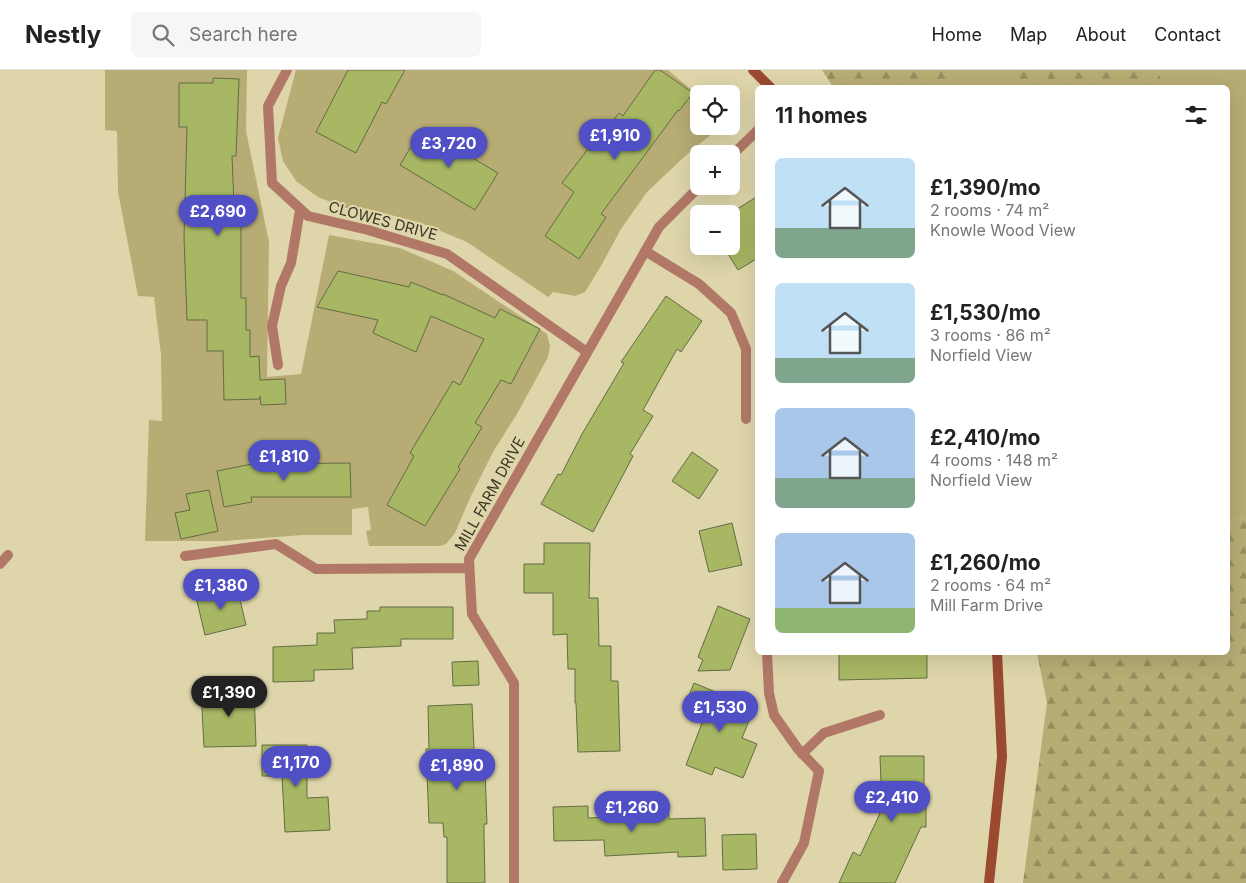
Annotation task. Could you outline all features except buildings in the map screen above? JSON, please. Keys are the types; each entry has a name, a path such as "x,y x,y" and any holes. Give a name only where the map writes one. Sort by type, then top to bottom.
{"street":[{"name":"CLOWES DRIVE","path":"288,70 268,106 272,183 300,210 308,216 368,230 448,254 587,352"},
{"path":"753,70 768,85"},
{"path":"740,147 755,133"},
{"name":"MILL FARM DRIVE","path":"514,883 514,683 472,614 469,559 659,227 691,195"},
{"path":"278,365 272,326 281,286 291,263 300,210"},
{"path":"645,251 699,284 731,313 746,349 746,419"},
{"path":"185,556 276,544 316,569 469,568"},
{"path":"0,564 8,555"},
{"path":"767,655 769,693 774,715 802,754 819,770 804,843 782,883"},
{"path":"989,883 1002,757 997,655"},
{"path":"802,754 824,733 880,715"}],"green space":[{"path":"105,70 247,70 246,131 269,242 267,377 301,374 329,235 400,248 453,271 547,334 550,346 548,357 517,414 493,452 455,533 446,544 440,546 369,546 366,531 371,530 368,507 352,509 352,535 303,535 224,541 145,541 149,420 162,421 161,355 154,297 138,296 118,192 117,131 105,130"},
{"path":"296,70 668,70 690,88 690,135 710,135 699,145 690,145 690,152 647,192 621,229 585,292 575,296 553,292 548,297 467,242 421,223 368,209 346,208 318,197 296,181 283,161 278,138"},
{"path":"822,70 947,70 953,85 832,85"},
{"path":"947,70 1246,70 1246,518 1230,521 1230,85 953,85"},
{"path":"1008,70 1157,70 1163,85 1015,85"},
{"path":"1246,518 1246,883 1023,883 1047,703 1037,655 1230,655 1230,521"}]}
